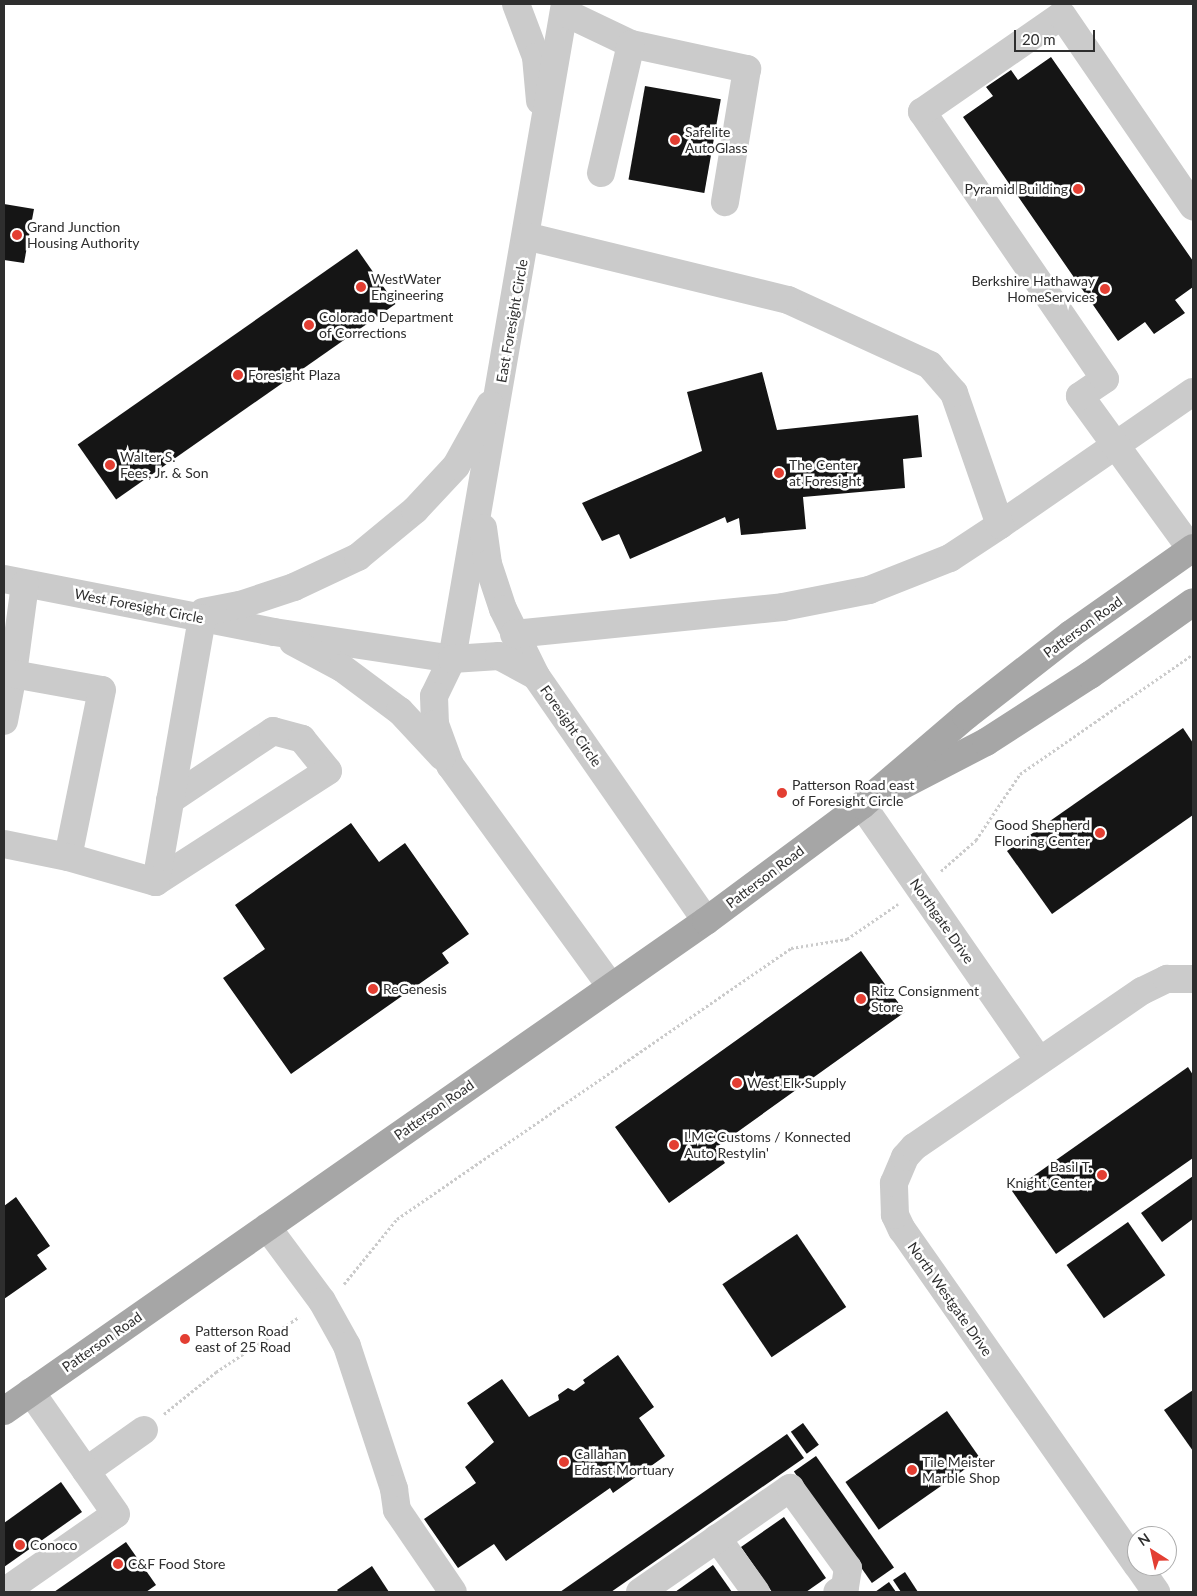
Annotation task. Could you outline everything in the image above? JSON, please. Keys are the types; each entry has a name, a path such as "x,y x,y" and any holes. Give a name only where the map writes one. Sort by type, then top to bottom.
{"main road":[{"name":"Patterson Road","path":"4,1411 706,922 862,806 966,716 1071,634 1192,549"},
{"name":"Patterson Road","path":"862,806 986,742 1090,675 1193,602"}],"street":[{"name":"East Foresight Circle","path":"516,4 536,57 544,137"},
{"name":"East Foresight Circle","path":"452,659 501,387 565,8"},
{"path":"565,8 631,44 747,69 725,202"},
{"path":"1192,549 1115,447 1080,396 1105,379 922,112 1062,15 1193,206"},
{"path":"601,173 631,44"},
{"path":"526,236 788,300 930,365 954,393 1000,525"},
{"path":"156,882 170,800 194,616 240,605 294,587 358,557 415,510 456,466 501,387"},
{"path":"514,634 783,607 868,590 950,558 1193,392"},
{"name":"East Foresight Circle","path":"480,504 488,564 514,634 536,676"},
{"path":"4,721 13,674 14,582"},
{"name":"West Foresight Circle","path":"14,582 274,632 452,659"},
{"name":"West Foresight Circle","path":"274,632 342,668 400,711 450,765"},
{"name":"Foresight Circle","path":"452,659 499,656 536,676 706,922"},
{"path":"452,659 434,696 435,724 450,765 611,987"},
{"path":"13,674 102,690 68,857"},
{"path":"4,844 68,857 156,882 328,771 302,739 273,731 170,800"},
{"name":"Northgate Drive","path":"862,806 1039,1061"},
{"name":"North Westgate Drive","path":"1127,1552 902,1230 895,1215 894,1183 905,1157 914,1147 1039,1061 1154,984 1167,979 1193,980"},
{"path":"267,1227 322,1301 347,1346 394,1489 398,1510 453,1592"},
{"path":"4,1592 116,1514 31,1392"},
{"path":"86,1471 144,1430"},
{"path":"646,1590 790,1488 848,1568 844,1587 837,1592"},
{"path":"717,1538 756,1592"},
{"name":"North Westgate Drive","path":"1144,1576 1156,1592"}],"path":[{"path":"144,1430 216,1372 342,1288 397,1219 791,948 847,939 920,889 976,840 1020,774 1193,654"}],"building":[{"name":"Pyramid Building","path":"1051,57 1193,261 1193,287 1175,300 1185,313 1154,334 1145,322 1118,341 963,117 993,96 986,87 1011,70 1018,80"},
{"name":"Safelite AutoGlass","path":"645,86 721,99 704,193 629,180"},
{"name":"Grand Junction Housing Authority","path":"4,204 34,209 24,263 4,260"},
{"name":"Foresight Plaza","path":"357,249 395,304 116,499 78,445"},
{"name":"The Center at Foresight","path":"762,372 777,430 918,415 922,457 903,459 905,488 803,497 806,529 741,535 739,518 727,523 725,517 630,559 619,534 602,541 582,503 702,451 687,392"},
{"name":"Good Shepherd Flooring Center","path":"1183,728 1193,743 1193,815 1052,914 1007,851"},
{"path":"351,823 379,862 405,843 469,934 442,953 449,963 291,1074 223,978 265,949 235,905"},
{"path":"861,951 905,1012 715,1148 725,1163 669,1203 615,1127"},
{"name":"Basil T. Knight Center","path":"1188,1067 1193,1075 1193,1158 1056,1254 1012,1191"},
{"path":"1193,1176 1193,1219 1162,1242 1141,1213"},
{"path":"16,1197 50,1246 37,1255 47,1269 4,1299 4,1206"},
{"path":"1128,1222 1165,1275 1104,1318 1067,1265"},
{"path":"797,1234 846,1307 772,1357 722,1284"},
{"name":"Callahan Edfast Mortuary","path":"618,1355 654,1407 639,1418 665,1456 613,1493 610,1488 506,1561 494,1544 458,1568 424,1519 476,1483 465,1467 494,1442 467,1403 502,1379 529,1417 559,1400 558,1395 568,1388 574,1391 585,1383 583,1380"},
{"path":"1193,1390 1193,1451 1164,1410"},
{"name":"Tile Meister Marble Shop","path":"947,1411 980,1459 879,1530 845,1482"},
{"path":"803,1423 819,1445 807,1454 791,1432"},
{"path":"787,1434 804,1458 611,1592 560,1592"},
{"path":"816,1456 894,1567 872,1583 794,1471"},
{"name":"Conoco","path":"61,1482 82,1512 4,1567 4,1523"},
{"path":"784,1517 826,1578 806,1592 772,1592 741,1547"},
{"name":"C&F Food Store","path":"126,1542 156,1585 146,1592 54,1592"},
{"path":"713,1565 732,1592 675,1592"},
{"path":"372,1566 389,1592 339,1592 337,1590"},
{"path":"905,1572 918,1592 901,1592 893,1580"},
{"path":"889,1582 896,1592 875,1592"}],"place":[{"name":"Safelite AutoGlass","path":"675,140"},
{"name":"Pyramid Building","path":"1078,189"},
{"name":"Grand Junction Housing Authority","path":"17,235"},
{"name":"WestWater Engineering","path":"361,287"},
{"name":"Berkshire Hathaway HomeServices","path":"1105,289"},
{"name":"Colorado Department of Corrections","path":"309,325"},
{"name":"Foresight Plaza","path":"238,375"},
{"name":"Walter S. Fees, Jr. & Son","path":"110,465"},
{"name":"The Center at Foresight","path":"779,473"},
{"name":"Patterson Road east of Foresight Circle","path":"782,793"},
{"name":"Good Shepherd Flooring Center","path":"1100,833"},
{"name":"ReGenesis","path":"373,989"},
{"name":"Ritz Consignment Store","path":"861,999"},
{"name":"West Elk Supply","path":"737,1083"},
{"name":"LMC Customs / Konnected Auto Restylin'","path":"674,1145"},
{"name":"Basil T. Knight Center","path":"1102,1175"},
{"name":"Patterson Road east of 25 Road","path":"185,1339"},
{"name":"Callahan Edfast Mortuary","path":"564,1462"},
{"name":"Tile Meister Marble Shop","path":"912,1470"},
{"name":"Conoco","path":"20,1545"},
{"name":"C&F Food Store","path":"118,1564"}]}
